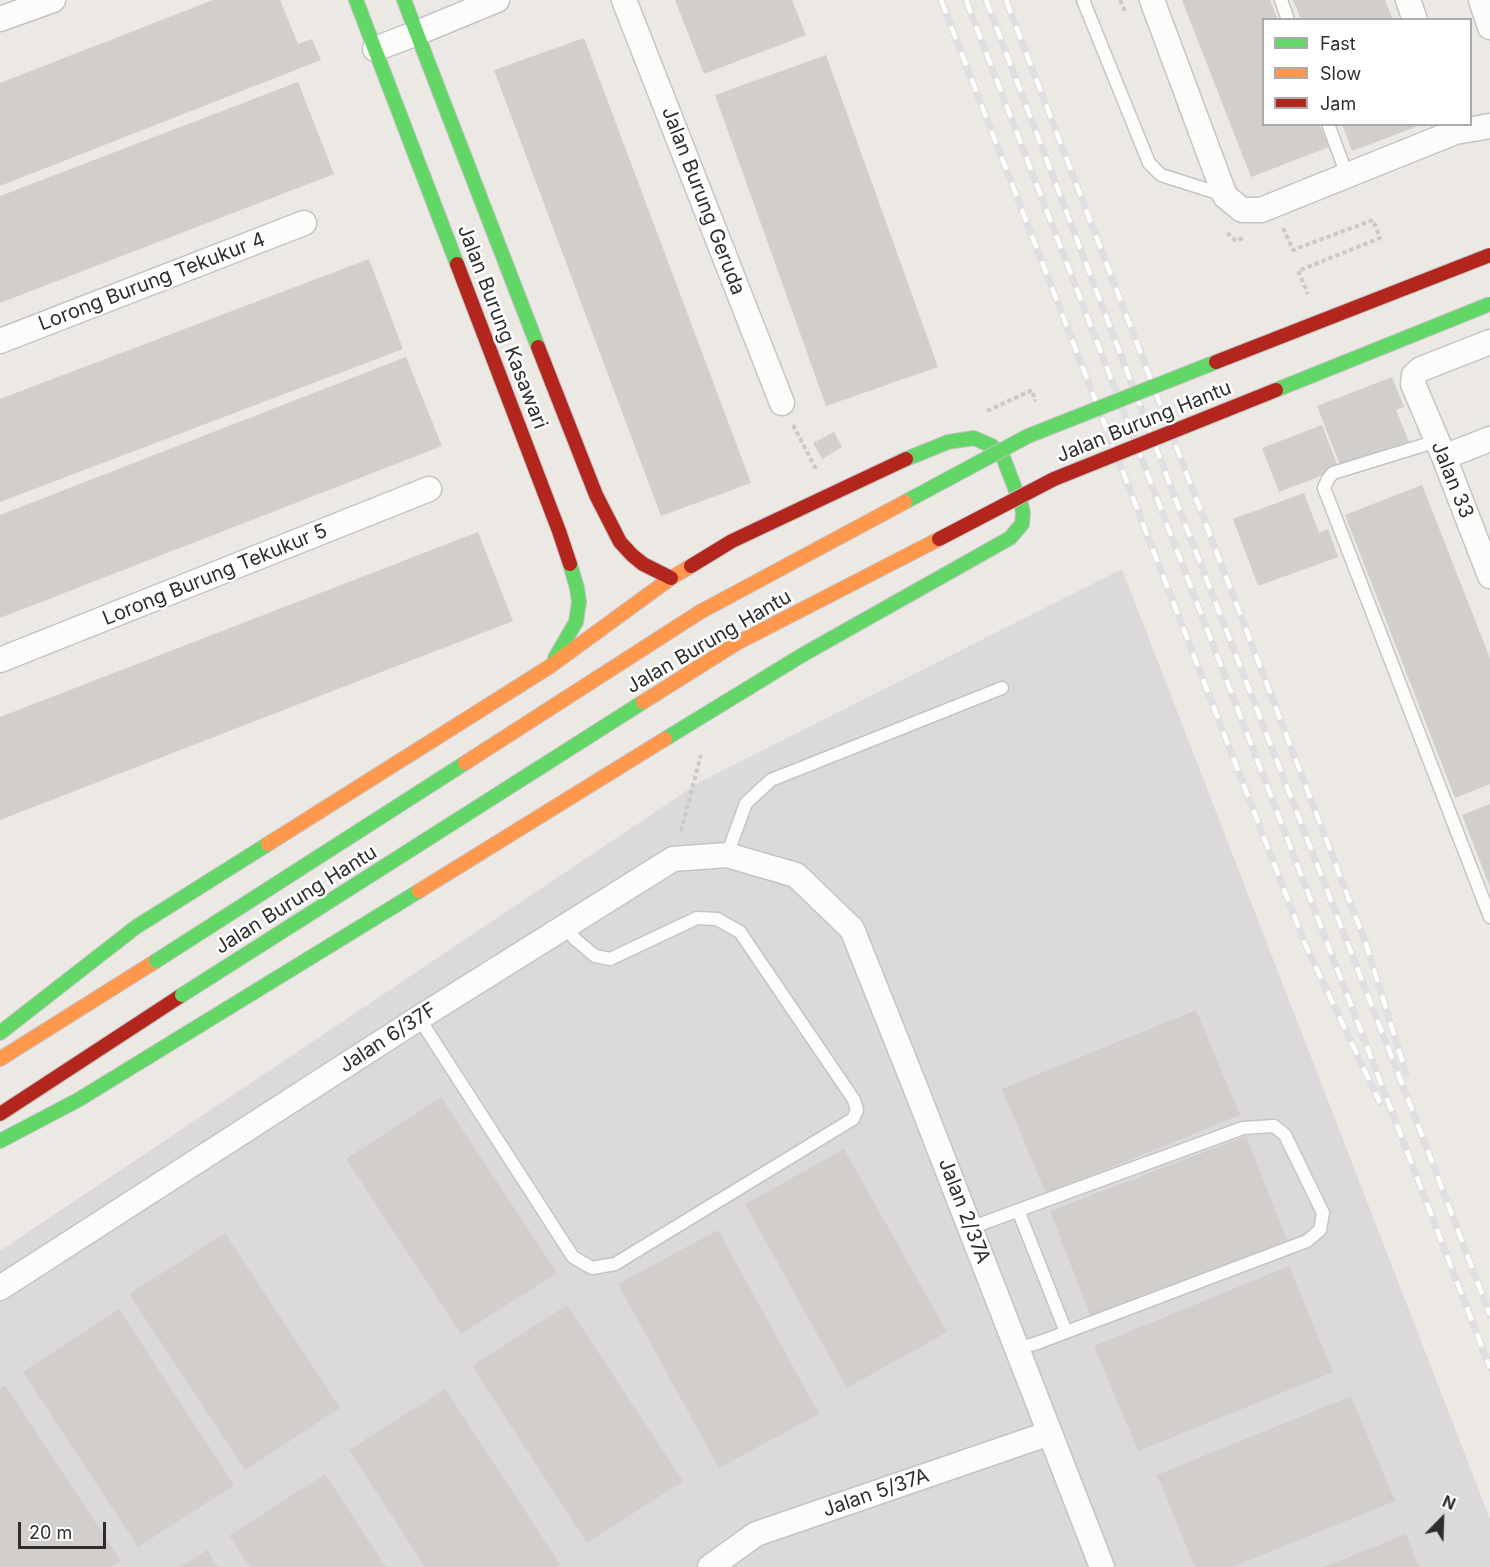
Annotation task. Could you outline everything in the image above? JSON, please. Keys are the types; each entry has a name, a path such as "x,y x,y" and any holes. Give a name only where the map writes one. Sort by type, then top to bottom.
{"main road":[{"name":"Jalan Burung Kasawari","path":"356,0 559,531 578,588 579,602 576,622 549,667"},
{"name":"Jalan Burung Kasawari","path":"404,0 596,495 620,542 643,564 671,578"},
{"name":"Jalan Burung Hantu","path":"0,1059 700,612 1028,436 1490,255"},
{"name":"Jalan Burung Hantu","path":"0,1114 182,995 736,644 1054,479 1490,304"},
{"path":"0,1033 136,927 549,667 671,578 732,542 903,460 948,442 974,438 992,446 1003,457 1023,513 1022,524 1010,538 804,654 78,1100 0,1140"}],"street":[{"path":"0,19 53,0"},
{"path":"375,49 496,0"},
{"name":"Jalan Burung Geruda","path":"624,0 782,403"},
{"path":"1152,0 1226,196 1242,210 1261,210 1347,175 1473,129"},
{"path":"1408,0 1414,18"},
{"path":"1481,0 1490,27"},
{"name":"Lorong Burung Tekukur 4","path":"0,341 304,224"},
{"name":"Jalan 33","path":"1490,342 1421,369 1414,375 1413,384 1490,576"},
{"path":"1440,449 1490,440"},
{"name":"Lorong Burung Tekukur 5","path":"0,660 429,489"},
{"name":"Jalan 6/37F","path":"0,1288 419,1018 673,859 727,855 796,875"},
{"name":"Jalan 2/37A","path":"796,875 852,929 1102,1567"},
{"name":"Jalan 5/37A","path":"710,1567 756,1534 1050,1433"}],"lane":[{"path":"1083,0 1149,163 1161,175 1226,196"},
{"path":"1281,0 1287,18"},
{"path":"1329,126 1347,175"},
{"path":"1440,449 1333,473 1324,488 1490,917"},
{"path":"727,855 746,803 771,780 1002,688"},
{"path":"419,1018 573,1257 592,1268 615,1264 853,1119 857,1110 854,1100 740,932 717,919 697,918 610,959 595,956 575,939 565,926"},
{"path":"970,1228 1243,1128 1274,1126 1285,1135 1323,1214 1320,1230 1307,1241 1017,1349"},
{"path":"1018,1210 1066,1332"}],"path":[{"path":"1293,250 1373,220 1380,238 1298,271 1312,303"},
{"path":"981,414 1032,390 1035,400 1027,404"},
{"path":"782,403 818,473"},
{"path":"673,859 704,745"}],"shaded area":[{"path":"1122,569 1490,1519 1490,1567 0,1567 0,1251 700,782"}],"building":[{"path":"213,0 280,0 298,44 312,39 321,60 0,186 0,83"},
{"path":"675,0 792,0 806,35 704,74"},
{"path":"1182,0 1270,0 1277,18 1262,18 1262,126 1320,126 1329,147 1251,177"},
{"path":"1293,0 1385,0 1392,18 1300,18"},
{"path":"584,38 751,483 661,516 494,70"},
{"path":"826,55 938,367 826,406 715,95"},
{"path":"298,82 334,174 0,303 0,196"},
{"path":"1343,126 1418,126 1352,151"},
{"path":"369,259 403,349 0,502 0,399"},
{"path":"406,357 442,446 0,618 0,515"},
{"path":"1392,377 1404,407 1396,410 1410,444 1342,470 1317,406"},
{"path":"1322,425 1339,469 1279,492 1262,448"},
{"path":"834,432 842,447 822,459 813,443"},
{"path":"1422,485 1490,658 1490,784 1455,798 1345,515"},
{"path":"1304,493 1319,533 1328,529 1338,557 1258,586 1233,519"},
{"path":"478,532 513,621 0,820 0,717"},
{"path":"1490,804 1490,887 1462,815"},
{"path":"1196,1010 1240,1115 1046,1194 1002,1089"},
{"path":"441,1097 557,1273 461,1334 346,1159"},
{"path":"1246,1136 1288,1242 1091,1317 1050,1211"},
{"path":"844,1149 947,1332 847,1388 745,1204"},
{"path":"718,1230 819,1414 719,1468 618,1284"},
{"path":"225,1233 340,1408 245,1470 129,1294"},
{"path":"1289,1266 1333,1372 1138,1451 1094,1346"},
{"path":"567,1305 683,1481 587,1543 472,1366"},
{"path":"119,1309 234,1485 138,1547 23,1372"},
{"path":"5,1385 121,1561 111,1567 0,1567 0,1389"},
{"path":"445,1389 560,1564 556,1567 425,1567 349,1450"},
{"path":"1351,1396 1395,1501 1232,1567 1195,1567 1157,1475"},
{"path":"325,1474 386,1567 250,1567 229,1536"},
{"path":"1406,1534 1419,1567 1324,1567"},
{"path":"207,1550 218,1567 180,1567"}],"railway":[{"path":"941,0 1305,944 1380,1103"},
{"path":"966,0 1490,1368"},
{"path":"986,0 1490,1315"},
{"path":"1006,0 1366,944 1406,1073"}],"traffic: fast":[{"path":"356,0 457,264"},
{"path":"404,0 538,347"},
{"path":"1276,390 1490,304"},
{"path":"905,502 1028,436 1216,362"},
{"path":"665,739 804,654 1010,538 1022,524 1021,504 1003,457 992,446 974,438 948,442 906,459"},
{"path":"555,658 576,622 579,602 570,564"},
{"path":"182,995 643,702"},
{"path":"156,961 465,763"},
{"path":"0,1033 136,927 268,844"},
{"path":"0,1141 78,1100 419,891"}],"traffic: slow":[{"path":"465,763 700,612 905,502"},
{"path":"643,702 737,643 939,539"},
{"path":"268,844 549,667 671,578 691,566"},
{"path":"419,891 665,739"},
{"path":"0,1059 156,961"}],"traffic: jam":[{"path":"1216,362 1490,255"},
{"path":"457,264 570,564"},
{"path":"538,347 596,495 620,542 643,564 671,578"},
{"path":"939,539 1054,479 1276,390"},
{"path":"691,566 732,541 906,459"},
{"path":"0,1114 182,995"}]}
